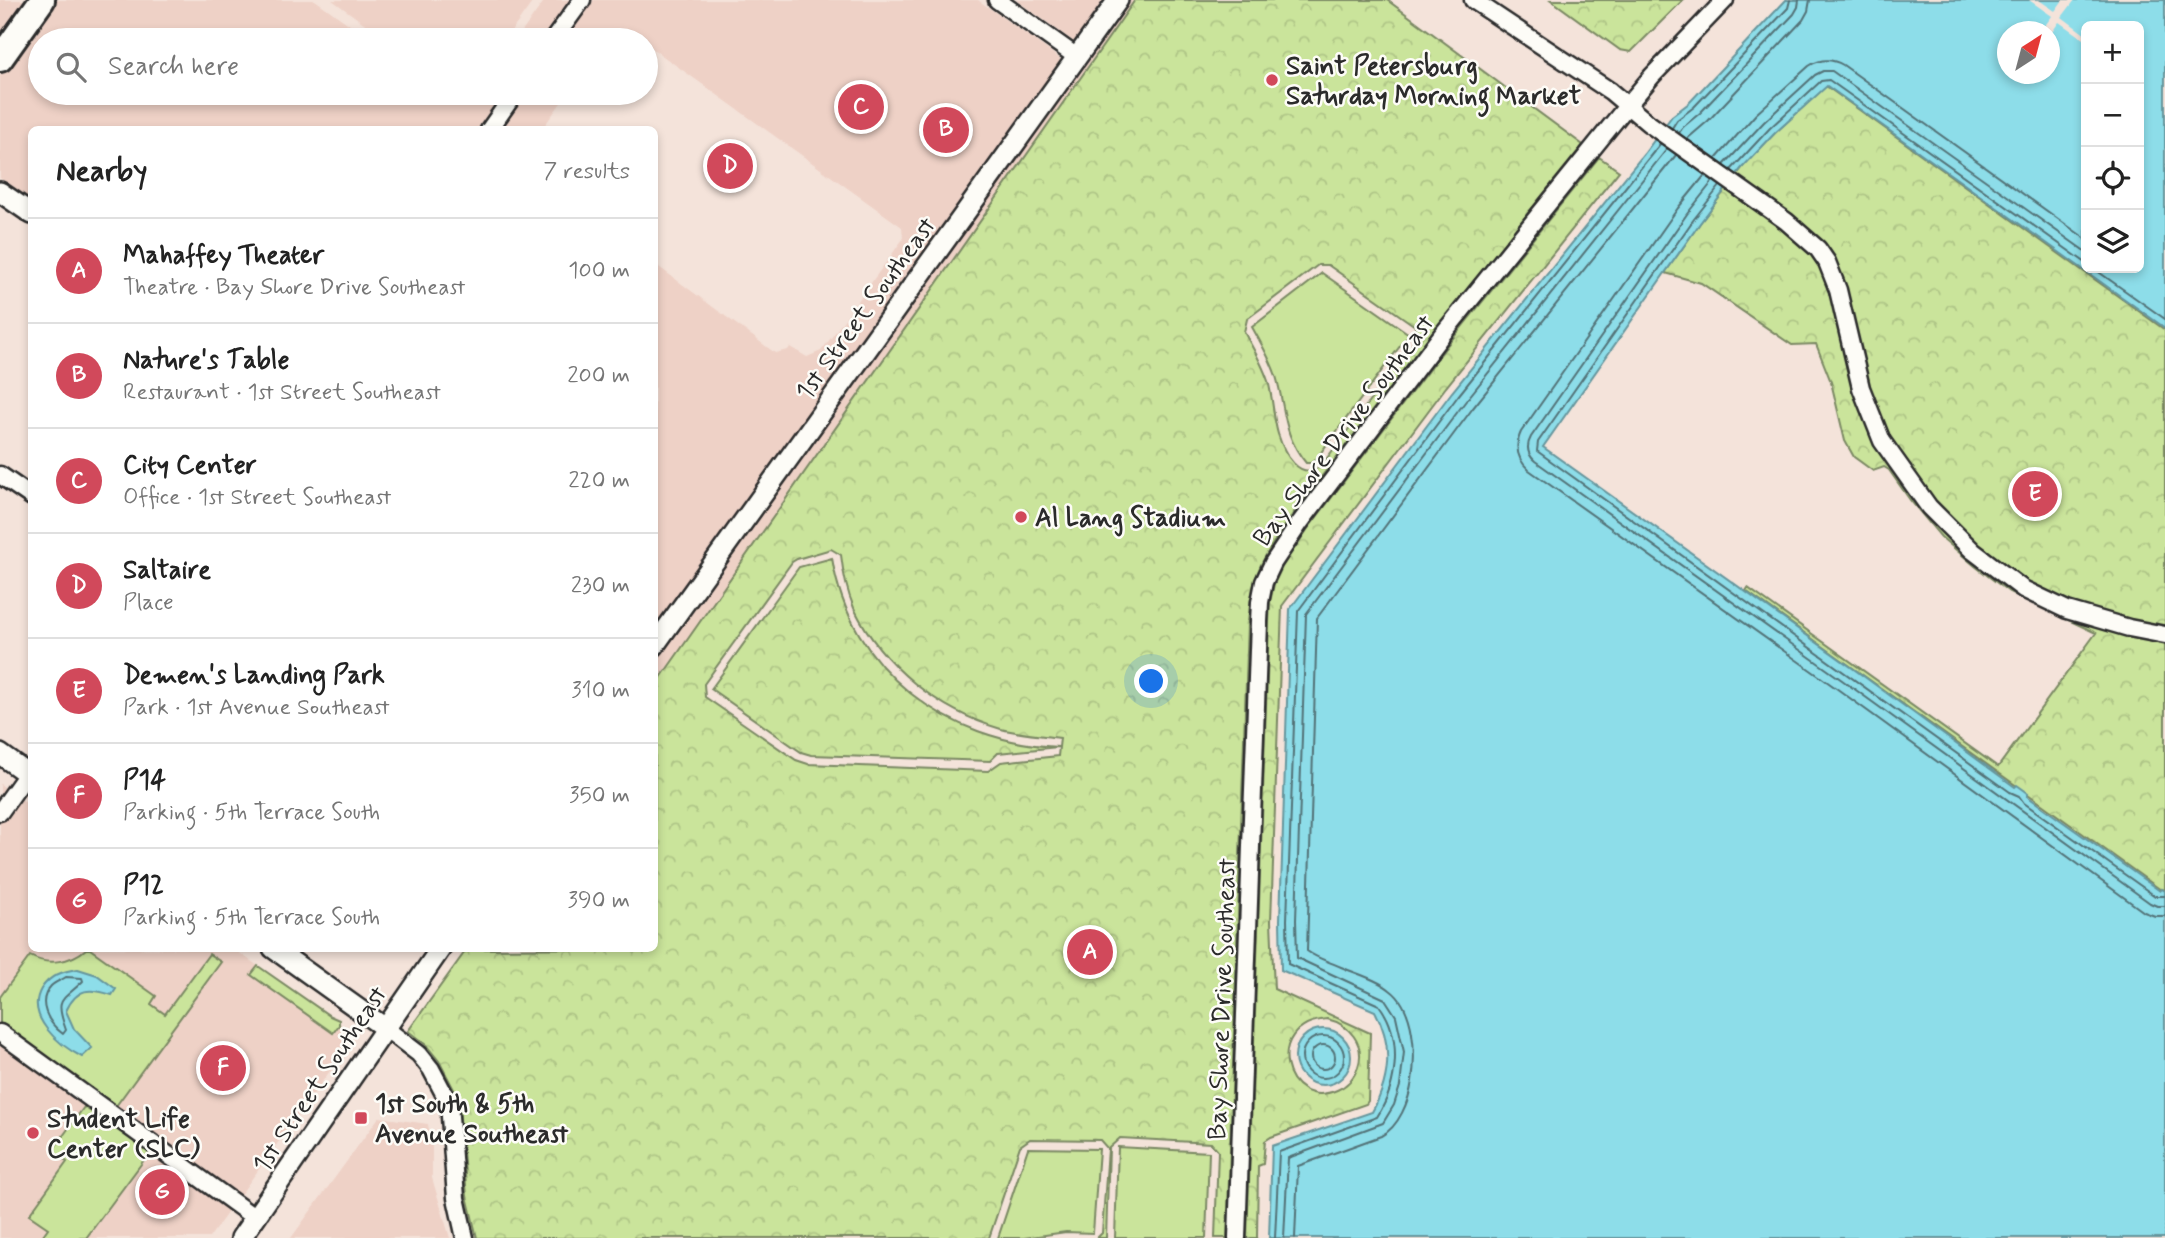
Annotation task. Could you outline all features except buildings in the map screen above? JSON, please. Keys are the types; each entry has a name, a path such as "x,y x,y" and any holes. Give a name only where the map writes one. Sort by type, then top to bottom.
{"main road":[{"path":"0,59 43,0"}],"street":[{"path":"562,28 582,0"},
{"path":"997,0 1077,57"},
{"name":"1st Street Southeast","path":"658,640 1118,0"},
{"path":"1473,0 1610,91 1807,238 1827,262 1838,290 1861,387 1882,441 1913,487 1949,529 2023,589 2067,610 2129,628 2165,635"},
{"name":"Bay Shore Drive Southeast","path":"1237,1238 1258,622 1265,582 1273,563 1299,524 1441,336 1652,76 1725,0"},
{"path":"492,126 507,105"},
{"path":"0,192 28,211"},
{"path":"0,475 28,494"},
{"path":"0,754 28,771"},
{"path":"0,812 28,775"},
{"path":"279,952 419,1054 431,1069 449,1103 456,1198 466,1238"},
{"name":"1st Street Southeast","path":"241,1238 438,952"},
{"path":"0,1033 256,1218"}],"shaded area":[{"path":"0,0 30,0 0,42"},
{"path":"55,0 315,0 354,28 35,28"},
{"path":"332,0 534,0 514,28 370,28"},
{"path":"545,0 570,0 550,28 525,28"},
{"path":"594,0 978,0 1063,61 658,625 658,266 775,353 790,347 807,357 821,351 828,342 903,239 902,227 658,53 658,28 574,28"},
{"path":"1016,0 1106,0 1076,43"},
{"path":"1131,0 1135,0 660,679 658,658"},
{"path":"28,37 28,105 494,105 479,126 28,126 28,199 0,178 0,76"},
{"path":"518,105 559,105 544,126 503,126"},
{"path":"0,784 28,804 28,952 238,952 356,1035 209,1238 0,1238"},
{"path":"379,1117 428,1124 432,1148 432,1178 450,1238 291,1238"}],"green space":[{"path":"1135,0 1387,0 1583,145 1298,507 1265,557 1255,581 1248,623 1227,1238 1215,1238 1218,1151 1211,1143 1120,1138 1109,1148 1106,1238 1097,1238 1102,1233 1108,1149 1100,1140 1030,1139 1020,1146 989,1238 477,1238 467,1196 458,1097 439,1061 426,1045 408,1031 465,952 658,952 658,682","holes":["1318,265 1328,265 1415,326 1416,339 1321,466 1306,470 1299,468 1288,457 1276,428 1268,381 1244,332 1247,319","831,549 841,555 854,608 880,649 896,667 935,698 978,721 1008,731 1060,738 1058,756 1001,762 988,771 808,764 796,760 705,697 704,684 792,562"]},
{"path":"1551,0 1683,0 1631,52 1620,50"},
{"path":"1826,86 2081,270 2081,273 2086,273 2165,330 2165,890 2161,890 1746,591 1748,588 1998,767 2096,633 2009,592 1941,537 1889,470 1884,467 1873,471 1854,457 1845,441 1831,382 1816,344 1792,345 1701,283 1665,273 1746,163"},
{"path":"1599,157 1619,171 1446,387 1282,606 1271,921 1274,989 1370,1033 1368,1101 1265,1141 1263,1164 1258,1166 1257,1238 1247,1238 1269,622 1274,584 1307,530 1449,343","holes":["1327,1019 1349,1030 1358,1043 1360,1059 1356,1071 1347,1084 1337,1090 1319,1094 1304,1089 1293,1079 1287,1065 1287,1050 1293,1035 1306,1024"]},
{"path":"1322,273 1409,334 1316,459 1306,463 1293,442 1276,376 1252,327"},
{"path":"832,558 842,598 859,634 882,666 910,693 942,715 978,731 1017,742 1058,747 998,753 990,761 811,755 801,752 711,689 799,567"},
{"path":"94,952 156,996 151,1004 165,1014 209,954 221,962 116,1106 131,1118 129,1122 0,1026 0,997 30,956 52,962 66,960 80,953"},
{"path":"258,966 339,1020 333,1033 251,975"},
{"path":"84,1107 160,1156 159,1158 150,1152 86,1238 41,1238 48,1228 29,1215 67,1162 52,1151"},
{"path":"1118,1147 1209,1152 1206,1238 1115,1238"},
{"path":"1028,1148 1099,1149 1093,1233 1066,1232 1024,1238 998,1238"}],"water":[{"path":"1786,0 2165,0 2165,328 2088,273 2144,273 2144,21 2081,21 2081,268 1827,86 1775,133 1741,169 1543,447 2015,787 2017,785 2028,793 2027,796 2160,891 2165,891 2165,1238 1269,1238 1272,1146 1372,1112 1383,1087 1387,1062 1385,1036 1375,1011 1281,970 1280,920 1290,609 1452,392 1672,116 1689,103"},
{"path":"78,969 97,975 116,989 112,995 85,991 75,997 66,1011 74,1029 92,1048 82,1057 55,1038 37,1010 37,999 48,980"},
{"path":"1317,1029 1329,1029 1339,1033 1347,1041 1351,1057 1347,1073 1339,1081 1329,1085 1317,1085 1307,1081 1299,1073 1295,1063 1295,1051 1299,1041 1307,1033"}],"pier":[{"path":"2029,0 2039,0 2055,11 2063,0 2075,0 2062,17 2081,31 2081,37 2060,21 2048,21 2052,16"}],"place":[{"name":"Saint Petersburg Saturday Morning Market","path":"1272,80"},
{"name":"City Center","path":"861,107"},
{"name":"Nature's Table","path":"946,130"},
{"name":"Saltaire","path":"730,166"},
{"name":"Demen's Landing Park","path":"2035,494"},
{"name":"Al Lang Stadium","path":"1021,517"},
{"name":"Mahaffey Theater","path":"1090,952"},
{"name":"P14","path":"223,1068"},
{"name":"1st South & 5th Avenue Southeast","path":"361,1118"},
{"name":"Student Life Center (SLC)","path":"33,1133"},
{"name":"P12","path":"162,1192"}]}
